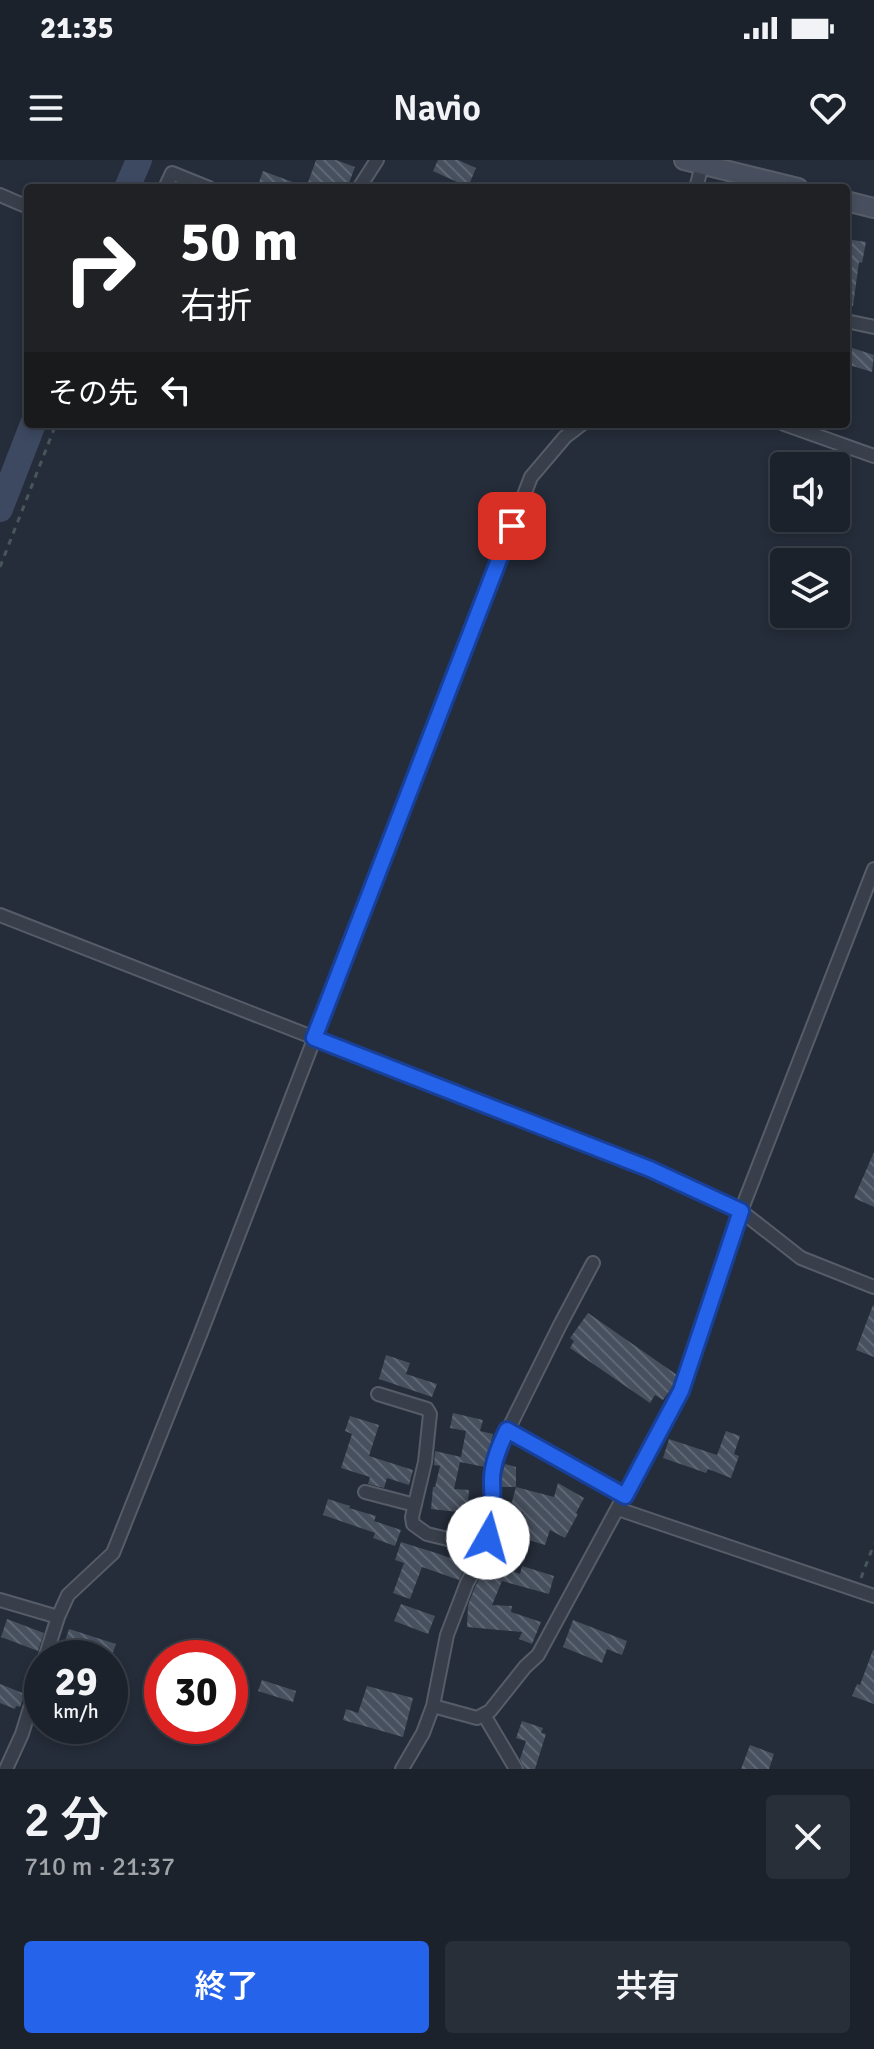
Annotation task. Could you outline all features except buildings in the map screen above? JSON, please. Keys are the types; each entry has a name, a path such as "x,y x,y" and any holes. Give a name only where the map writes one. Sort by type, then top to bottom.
{"main road":[{"path":"693,162 735,166 787,184"},
{"path":"850,202 874,208"}],"street":[{"path":"362,184 377,160"},
{"path":"693,162 696,184"},
{"path":"167,184 172,173 199,184"},
{"path":"0,195 24,205"},
{"path":"850,322 874,327"},
{"path":"51,1640 68,1595 113,1553 531,477 565,437 577,428"},
{"path":"795,428 874,456"},
{"path":"433,1706 477,1718 484,1715 538,1655 681,1391 741,1211 874,869"},
{"path":"0,915 650,1169 741,1211 801,1258 874,1287"},
{"path":"402,1769 423,1733 433,1706 447,1635 492,1528 492,1477 507,1430 593,1263"},
{"path":"378,1394 427,1409 430,1414 413,1524 427,1534 485,1548"},
{"path":"507,1430 625,1496"},
{"path":"365,1492 415,1505"},
{"path":"618,1509 874,1596"},
{"path":"0,1600 58,1617"},
{"path":"484,1715 516,1769"},
{"path":"6,1769 24,1728"}],"path":[{"path":"0,567 54,428"},
{"path":"857,1589 874,1544"}],"waterway":[{"path":"129,184 139,160"},
{"path":"0,509 31,428"}],"route":[{"path":"488,1538 493,1518 494,1465 507,1430 625,1496 681,1391 741,1211 650,1169 314,1038 512,526"}]}
